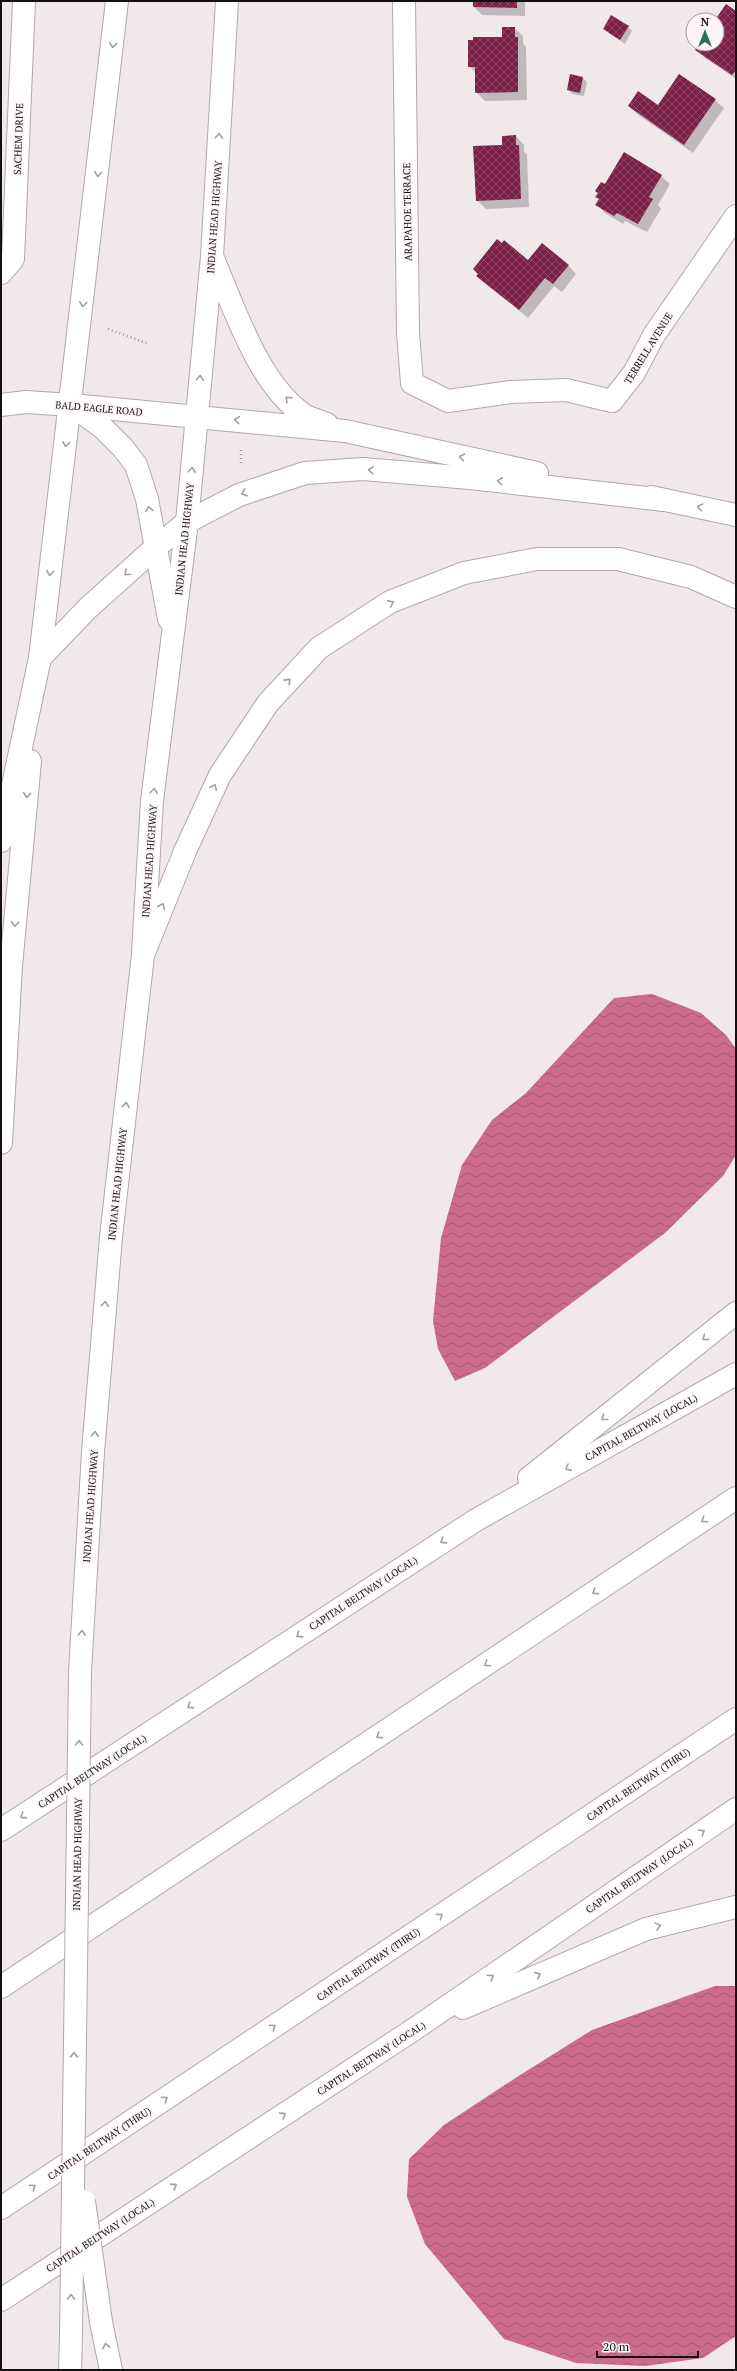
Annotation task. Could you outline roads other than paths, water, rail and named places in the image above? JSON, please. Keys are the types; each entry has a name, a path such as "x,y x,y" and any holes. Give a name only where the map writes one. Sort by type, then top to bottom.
{"main road":[{"name":"SACHEM DRIVE","path":"1,274 13,259 24,1"},
{"path":"1,1143 11,966 40,658 71,405 117,1"},
{"name":"INDIAN HEAD HIGHWAY","path":"70,2370 80,1672 93,1452 110,1245 143,955 152,801 187,522 212,256 227,1"},
{"name":"ARAPAHOE TERRACE","path":"404,1 408,333 412,383 448,401"},
{"name":"TERRELL AVENUE","path":"448,401 510,392 566,390 612,401 634,373 654,335 736,216"},
{"path":"212,256 262,370 280,391 305,415 345,431 736,515"},
{"name":"BALD EAGLE ROAD","path":"1,405 26,402 71,405 345,431"},
{"path":"71,405 102,427 123,448 136,466 147,499 172,642"},
{"path":"1,841 40,658 88,608 156,547 187,522 239,495 305,473 363,469 470,478 664,500"},
{"path":"143,955 186,848 220,775 268,703 319,648 390,602 464,573 537,559 618,559 691,577 736,597"},
{"path":"476,1520 736,1313"},
{"name":"CAPITAL BELTWAY (LOCAL)","path":"1,1830 476,1520 736,1374"},
{"path":"1,1987 736,1498"},
{"name":"CAPITAL BELTWAY (THRU)","path":"1,2208 736,1719"},
{"name":"CAPITAL BELTWAY (LOCAL)","path":"1,2300 413,2030 736,1808"},
{"path":"413,2030 646,1929 736,1907"},
{"path":"74,2078 88,2232 101,2322 111,2370"}],"water":[{"path":"652,994 701,1013 726,1035 736,1049 736,1155 723,1176 665,1233 485,1368 455,1381 438,1349 433,1321 441,1238 462,1165 492,1120 526,1093 614,998"},
{"path":"715,1986 736,1986 736,2336 703,2358 645,2366 576,2363 504,2339 425,2244 407,2197 409,2159 444,2125 592,2030"}]}
